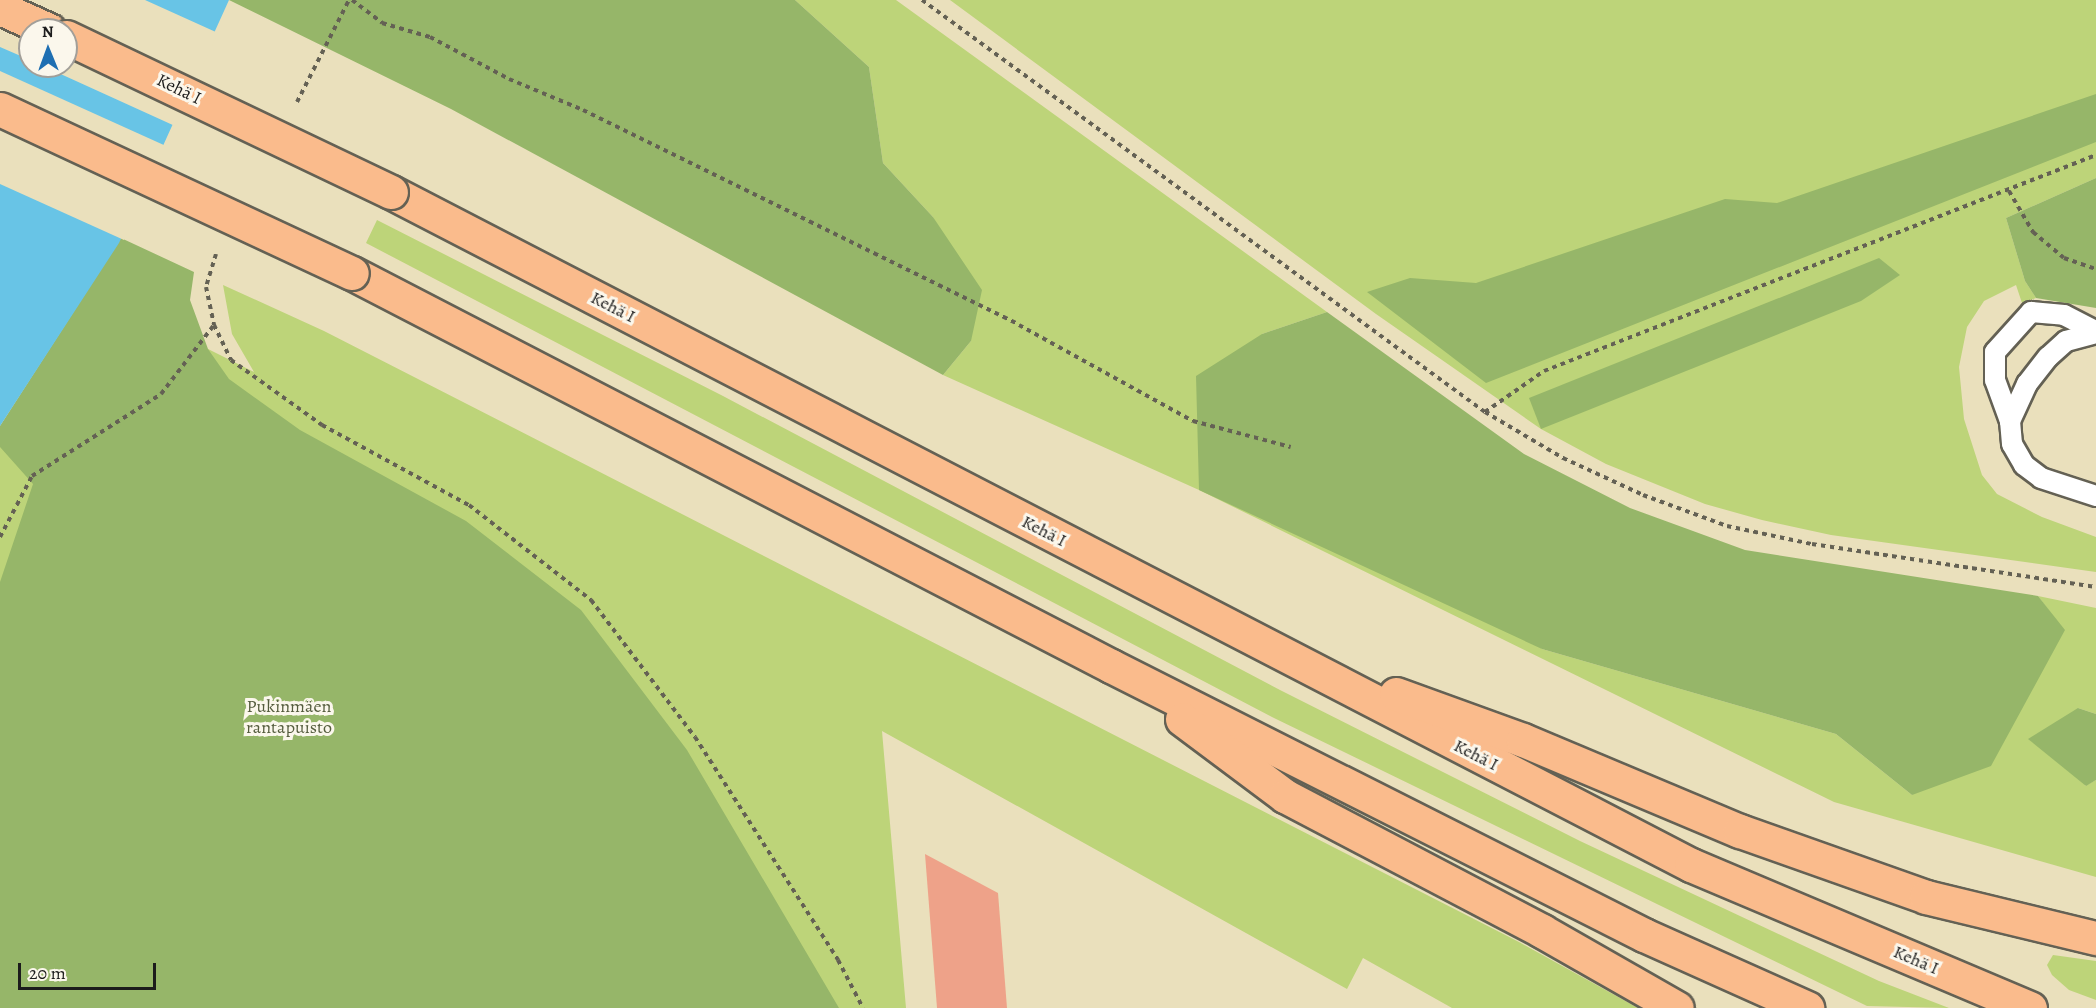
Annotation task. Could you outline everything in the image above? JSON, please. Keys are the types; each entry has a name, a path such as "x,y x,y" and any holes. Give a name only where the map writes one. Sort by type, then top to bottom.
{"highway":[{"path":"0,8 23,18"},
{"name":"Kehä I","path":"78,43 391,192 1264,646 1691,865 2030,1008"},
{"path":"0,109 352,273 1111,666 1644,935 1807,1008"},
{"path":"1264,646 1523,740 1740,831 1904,890 2096,938"},
{"path":"1111,666 1285,796 1542,931 1677,1008"}],"lane":[{"path":"2096,332 2064,315 2031,312 1995,352 1995,380 2010,421 2012,444 2024,465 2041,478 2096,496"},
{"path":"2010,421 2028,384 2048,357 2066,341 2096,332"}],"path":[{"path":"291,112 351,0 382,23 430,37 509,79 583,110 1019,325 1193,421 1291,447"},
{"path":"922,0 1485,412 1563,458 1643,495 1727,526 1812,544 2096,587"},
{"path":"1485,412 1544,371 2009,191 2096,155"},
{"path":"2009,191 2033,232 2064,258 2096,269"},
{"path":"221,244 206,286 214,326 231,360 322,426 469,505 591,600 695,737 838,960 863,1008"},
{"path":"0,537 32,476 161,394 214,326"}],"green space":[{"path":"229,0 795,0 869,67 883,163 933,217 982,290 971,341 943,375 451,109"},
{"path":"795,0 896,0 1327,312 1262,334 1542,649 1836,734 1912,795 2064,631 2038,596 2096,608 2096,714 2078,708 2085,786 2096,780 2096,877 1834,802 1199,490 943,375 971,341 933,217 883,163 869,67"},
{"path":"950,0 2096,0 2096,178 2006,218 2025,281 2036,298 2022,303 2016,285 1984,301 1967,327 1959,367 1964,419 1982,475 1997,494 2042,517 2096,537 2096,572 1831,535 1762,520 1705,504 1606,464 1541,429 1376,314"},
{"path":"2096,94 2096,142 1486,383 1367,292 1410,278 1476,283 1725,199 1777,203"},
{"path":"2096,178 2096,308 2036,298 2025,281 2006,218"},
{"path":"377,220 723,396 1280,690 1580,841 1879,981 1949,1008 1867,1006 1274,718 366,243"},
{"name":"Pukinmäen rantapuisto","path":"121,238 194,272 190,300 208,349 229,379 300,430 466,521 581,610 687,750 839,1008 0,1008 0,582 33,484 0,447 0,426"},
{"path":"1879,258 1900,275 1861,301 1541,429 1529,398"},
{"name":"Pukinmäen rantapuisto","path":"223,285 324,331 1519,942 1638,1008 1452,1008 1363,958 1347,989 882,731 906,1008 0,1008 0,426 208,349 254,372 232,334"},
{"path":"1327,312 1524,454 1630,508 1745,550 2038,596 2065,630 1991,766 1912,795 1836,734 1542,649 1199,490 1196,376 1262,334"},
{"path":"2078,708 2096,714 2096,780 2086,786 2028,739"},
{"path":"2053,955 2096,961 2096,1000 2069,990 2052,975 2047,965"}],"water":[{"path":"0,0 229,0 119,243 0,426"}],"pier":[{"path":"0,0 145,0 218,33 175,126 69,78 78,78 78,18 18,18 18,55 0,47"},
{"path":"0,71 166,146 124,240 0,184"}],"building":[{"path":"925,854 998,893 1007,1008 937,1008"}]}
